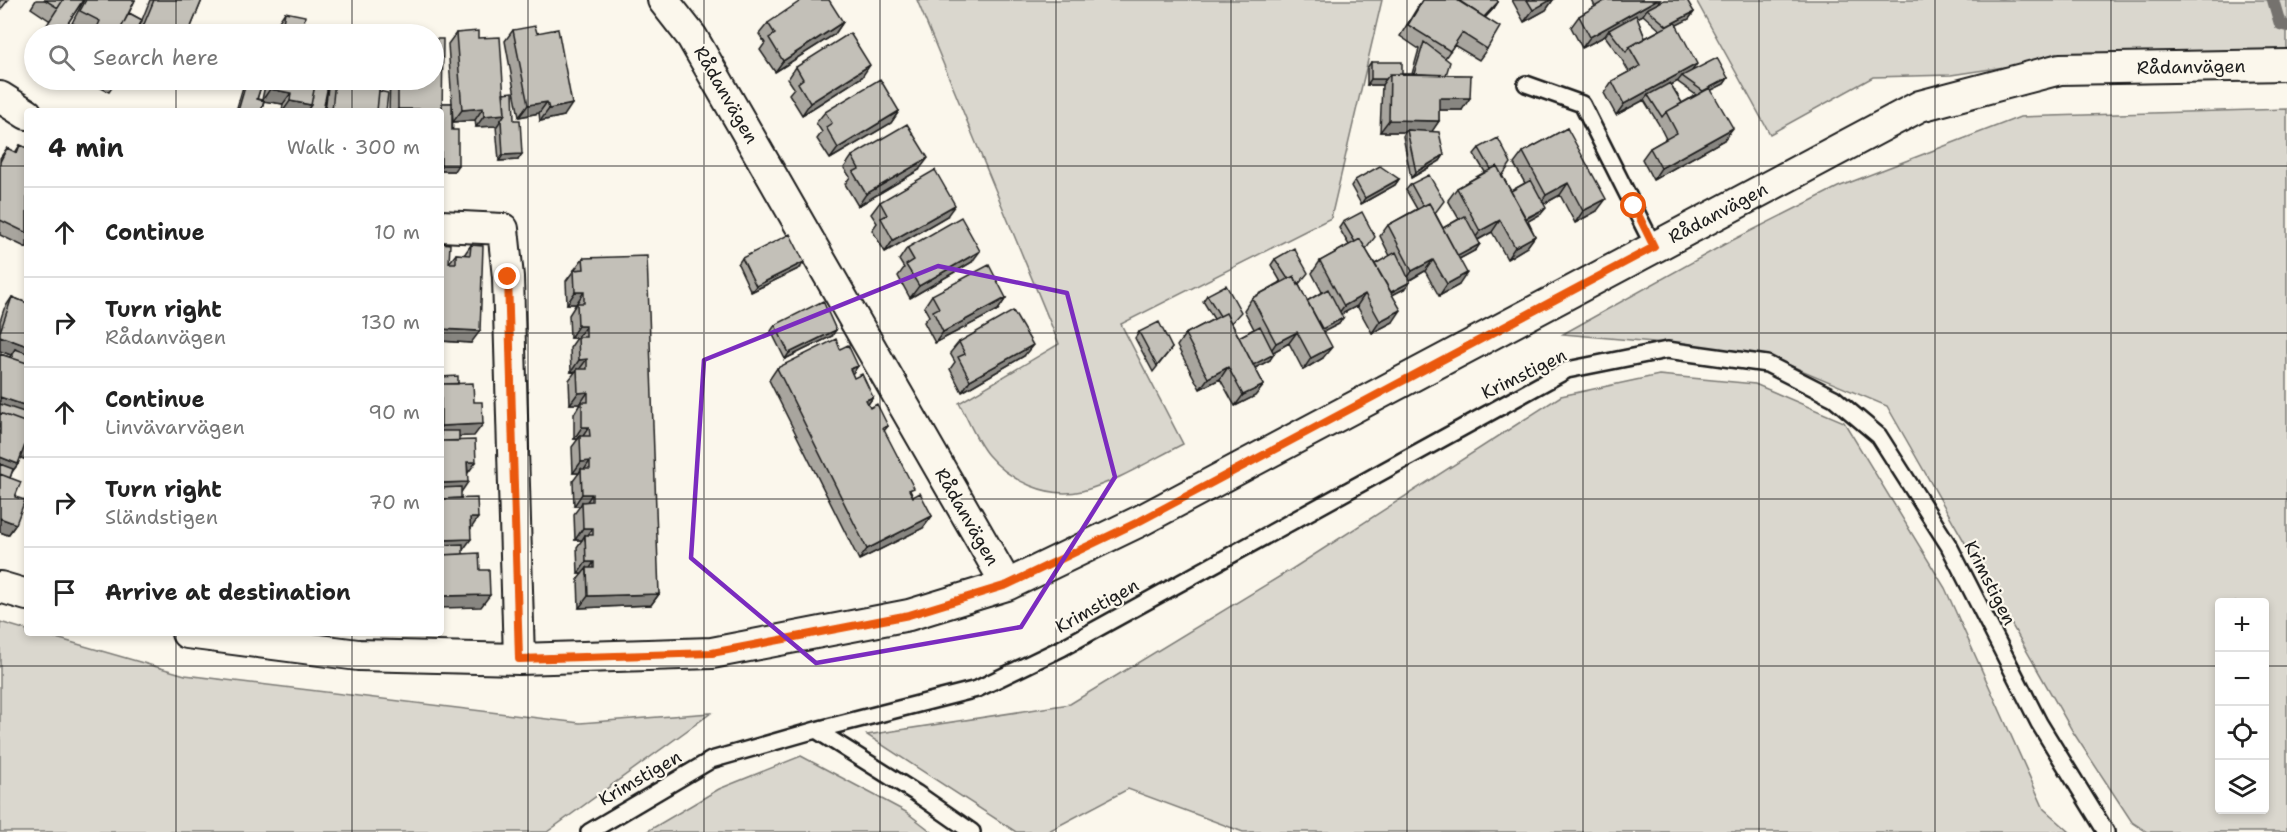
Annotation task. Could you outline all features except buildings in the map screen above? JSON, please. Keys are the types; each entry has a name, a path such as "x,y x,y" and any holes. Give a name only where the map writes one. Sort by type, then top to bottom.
{"street":[{"name":"Rådanvägen","path":"675,5 1007,585 1140,521 1920,106 2060,69 2287,65"},
{"path":"0,97 24,112"},
{"path":"444,226 503,229 508,277 519,659"},
{"path":"210,636 358,655 519,659 712,653 909,615 1007,585"},
{"path":"0,586 24,594"}],"lane":[{"path":"1526,84 1582,104 1654,247"},
{"name":"Krimstigen","path":"589,832 711,760 816,730 977,689 1062,648 1568,370 1667,350 1767,364 1834,398 1879,436 1950,546 2039,723 2106,832"},
{"path":"816,730 916,793 972,832"}],"highlighted area":[{"path":"938,266 1067,293 1115,477 1021,627 816,663 691,558 704,360"}],"shaded area":[{"path":"917,0 1382,0 1331,218 1121,324 1183,444 1095,487 1069,493 1056,492 1043,490 1018,480 988,455 959,403 1059,344"},
{"path":"1696,0 2287,0 2287,58 2084,55 1951,75 1873,77 1770,134"},
{"path":"2287,109 2287,832 2147,832 2132,822 2073,732 1887,406 1768,356 1665,343 1563,334 1725,244 1838,187 2020,117"},
{"path":"1659,375 1755,384 1844,422 1945,588 2044,809 2070,832 1243,832 1128,789 1047,832 1016,832 867,735 1070,704 1292,569 1561,396"},
{"path":"0,622 24,629 24,636 49,636 185,675 580,723 711,713 547,832 0,832"},
{"path":"801,756 906,812 932,832 646,832 719,789"}],"waterway":[{"path":"2273,0 2280,24 2287,26"}],"route":[{"path":"508,277 519,659 712,653 909,615 1007,585 1140,521 1654,247 1634,206"}]}
